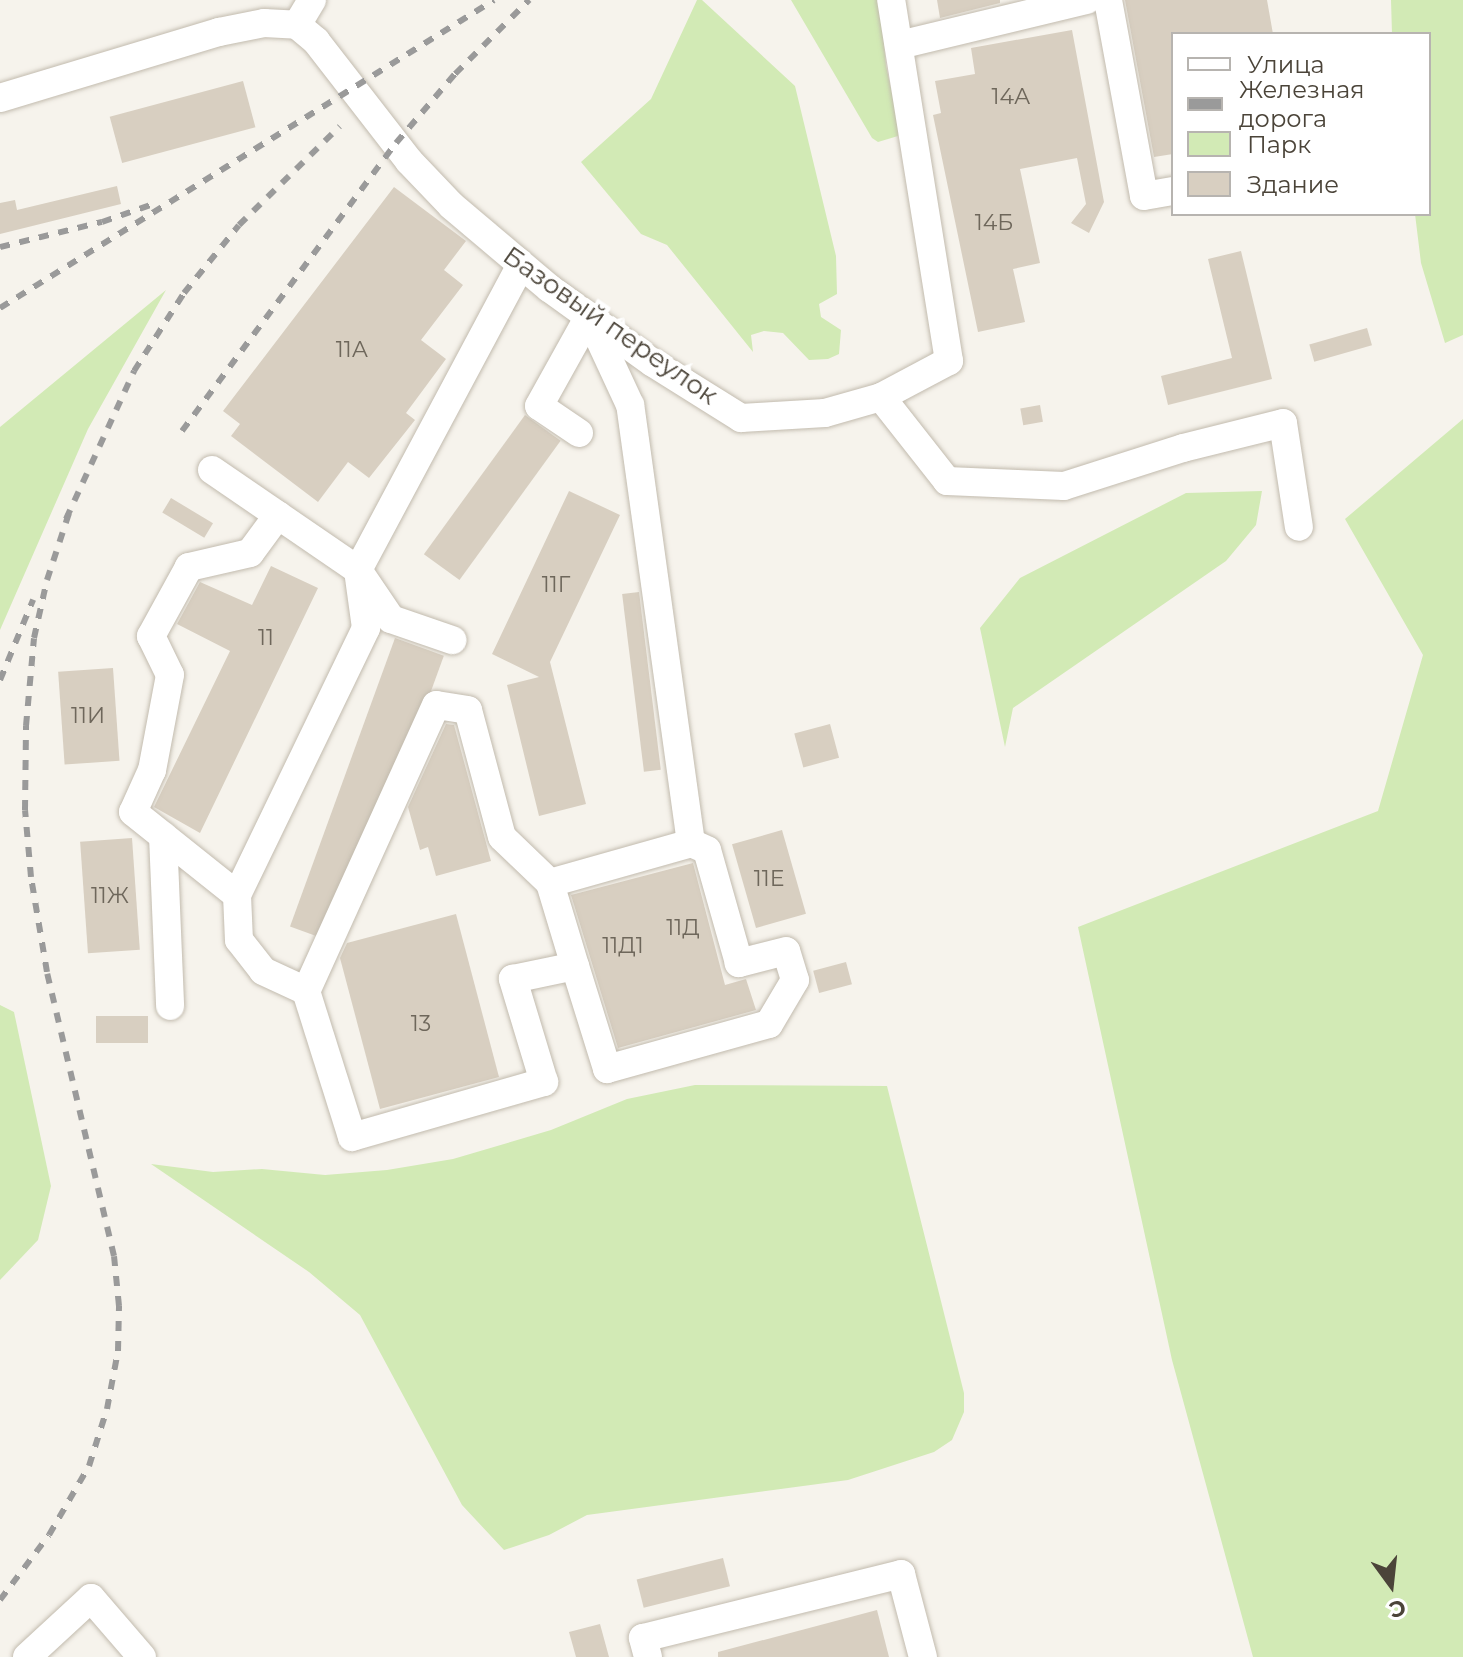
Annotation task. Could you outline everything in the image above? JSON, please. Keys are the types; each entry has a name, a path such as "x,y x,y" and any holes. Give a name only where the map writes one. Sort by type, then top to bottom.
{"street":[{"path":"0,98 219,32 264,23 297,25 312,0"},
{"name":"Базовый переулок","path":"297,25 316,41 409,161 441,195 520,266 653,363 741,418 825,413 881,397 949,361 891,0"},
{"path":"899,45 1087,0"},
{"path":"1108,0 1144,196 1171,191"},
{"path":"306,991 263,971 239,940 237,895 366,628 358,570 520,266"},
{"path":"579,433 539,406 589,316"},
{"path":"589,316 630,405 691,843"},
{"path":"881,397 947,481 1064,486 1183,448 1283,423 1299,527"},
{"path":"212,470 358,570 391,619 452,640"},
{"path":"237,895 133,812 152,770 170,675 151,636 189,567 250,553 278,515"},
{"path":"550,883 691,843 707,850 739,963 786,951 795,980 769,1024 607,1069 550,883 502,837 468,710 436,705 306,991 352,1137 544,1082 513,979 575,966"},
{"path":"163,836 170,1006"},
{"path":"648,1657 643,1638 901,1574 923,1657"},
{"path":"27,1657 91,1598 142,1657"}],"green space":[{"path":"697,0 702,0 795,86 836,256 837,294 819,304 821,317 841,330 839,354 828,359 809,360 783,333 764,331 751,335 753,352 667,245 641,234 581,162 651,99"},
{"path":"791,0 880,0 886,66 900,129 898,136 878,142 872,138"},
{"path":"1391,0 1463,0 1463,335 1445,343 1421,263 1415,216 1431,216 1431,32 1392,32"},
{"path":"166,290 88,429 0,630 0,427"},
{"path":"1463,419 1463,1657 1253,1657 1172,1360 1078,927 1378,811 1423,655 1345,519"},
{"path":"1262,491 1256,525 1226,561 1013,708 1005,747 980,628 1020,578 1186,493"},
{"path":"0,1005 14,1012 51,1186 38,1240 0,1280"},
{"path":"695,1085 887,1086 964,1393 964,1412 952,1440 934,1452 848,1480 587,1515 549,1535 504,1550 462,1505 360,1315 309,1272 151,1164 213,1172 262,1169 325,1175 387,1170 453,1159 551,1130 627,1099"}],"building":[{"path":"937,0 1000,0 1000,3 940,18"},
{"path":"1125,0 1267,0 1273,32 1171,32 1171,154 1154,157"},
{"path":"1072,30 1104,202 1089,233 1071,223 1086,204 1077,158 1020,169 1040,263 1013,269 1025,322 978,332 933,115 941,113 935,81 975,74 971,48"},
{"path":"243,81 255,127 122,163 110,117"},
{"path":"117,186 121,204 0,234 0,203 15,200 17,210"},
{"path":"394,187 466,241 444,270 463,285 421,340 446,359 406,413 415,420 369,478 348,462 318,502 231,436 240,424 223,411"},
{"path":"1241,251 1272,379 1168,405 1161,376 1232,358 1208,259"},
{"path":"1367,328 1372,345 1314,362 1309,345"},
{"path":"1040,405 1043,422 1023,425 1020,408"},
{"path":"525,415 561,441 459,580 424,554"},
{"path":"569,491 620,515 550,662 586,804 539,816 507,685 539,677 492,654"},
{"path":"171,498 213,523 204,538 162,513"},
{"path":"271,566 318,588 200,833 154,807 230,651 177,624 200,582 252,605"},
{"path":"639,592 661,770 644,772 622,594"},
{"path":"395,638 444,656 339,944 290,926"},
{"path":"113,668 119,761 65,765 58,672"},
{"path":"446,724 454,725 491,861 436,876 428,847 420,850 408,807"},
{"path":"830,724 839,758 803,767 794,734"},
{"path":"782,830 806,914 756,928 732,844"},
{"path":"132,838 140,950 88,953 80,842"},
{"path":"693,863 725,985 746,979 756,1010 618,1048 571,895"},
{"path":"456,914 499,1077 380,1109 340,958 347,943"},
{"path":"846,962 852,984 819,993 813,971"},
{"path":"96,1016 148,1016 148,1043 96,1043"},
{"path":"723,1558 730,1586 644,1608 637,1580"},
{"path":"877,1610 889,1657 718,1657 718,1652"},
{"path":"600,1624 609,1657 576,1657 569,1632"}],"railway":[{"path":"0,308 494,0"},
{"path":"182,431 396,143 455,74 529,0"},
{"path":"66,519 134,371 184,293 239,225 340,126"},
{"path":"0,247 102,222 153,204"},
{"path":"0,1600 49,1535 89,1466 107,1409 118,1351 119,1306 114,1256 47,972 31,877 25,810 26,726 34,638 47,580 70,510"},
{"path":"0,680 33,600"}]}
